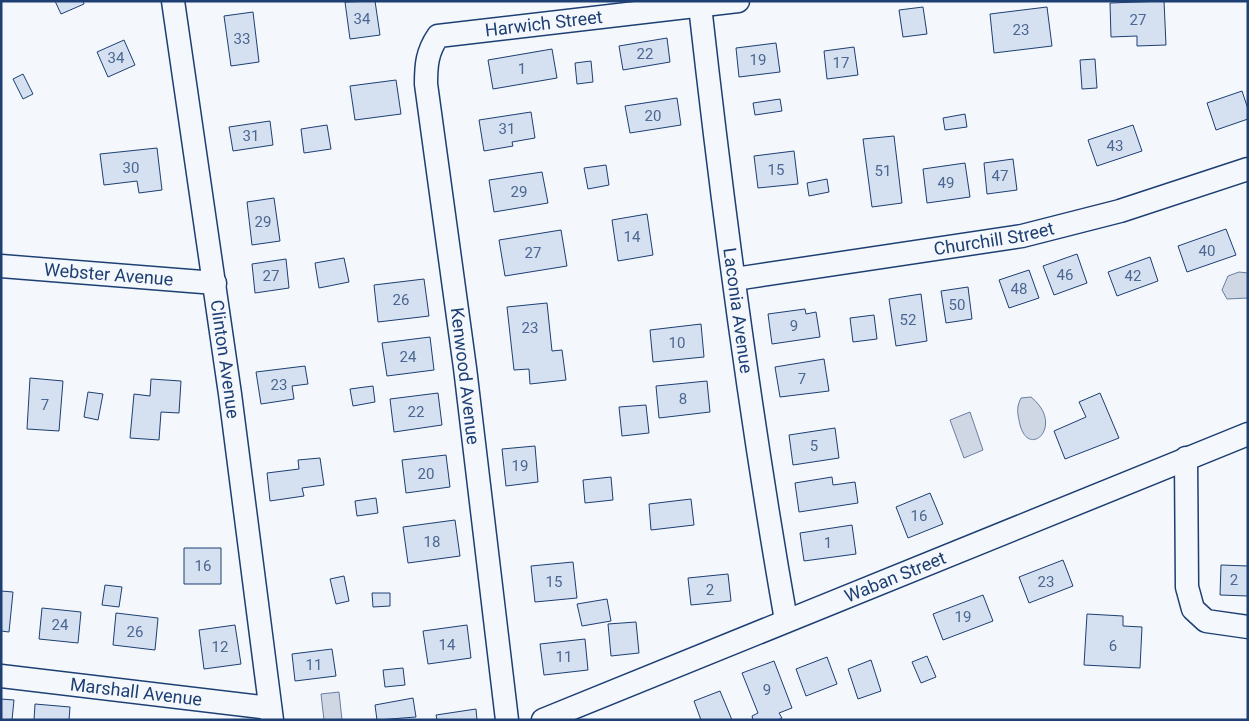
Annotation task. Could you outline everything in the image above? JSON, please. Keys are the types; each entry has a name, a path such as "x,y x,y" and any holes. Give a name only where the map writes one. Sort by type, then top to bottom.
{"street":[{"name":"Clinton Avenue","path":"173,1 214,283 271,714"},
{"name":"Harwich Street","path":"438,36 738,1"},
{"name":"Laconia Avenue","path":"701,4 717,162 735,279 742,351 786,620"},
{"name":"Kenwood Avenue","path":"438,36 429,48 426,63 426,84 466,378 507,720"},
{"name":"Churchill Street","path":"735,279 1022,236 1120,211 1248,169"},
{"name":"Webster Avenue","path":"1,266 214,283"},
{"name":"Waban Street","path":"543,720 1248,434"},
{"path":"1186,458 1187,587 1193,608 1206,621 1248,627"},
{"name":"Marshall Avenue","path":"1,676 271,714"}],"shaded area":[{"path":"1239,272 1248,273 1248,298 1227,299 1222,290 1228,276"},
{"path":"1031,397 1041,408 1045,419 1045,428 1041,436 1035,439 1029,439 1023,433 1018,414 1021,398"},
{"path":"970,412 983,450 964,458 950,420"},
{"path":"339,692 342,720 324,720 321,694"}],"building":[{"path":"55,1 83,1 84,4 61,14"},
{"path":"375,1 380,35 350,39 345,2"},
{"path":"1164,1 1166,45 1137,46 1137,36 1111,37 1110,3"},
{"path":"923,7 927,34 903,37 899,10"},
{"path":"1047,7 1052,46 994,53 990,14"},
{"path":"253,12 259,62 231,66 224,16"},
{"path":"667,38 670,62 623,70 619,46"},
{"path":"124,40 135,65 108,77 97,52"},
{"path":"776,43 780,72 739,77 736,48"},
{"path":"854,47 858,75 827,79 824,51"},
{"path":"552,49 557,78 493,89 488,60"},
{"path":"1095,59 1097,88 1082,89 1080,60"},
{"path":"591,61 593,82 577,84 575,63"},
{"path":"23,74 33,94 23,99 13,79"},
{"path":"396,80 401,114 355,120 350,86"},
{"path":"1242,91 1248,109 1248,119 1216,130 1207,103"},
{"path":"677,98 681,125 630,133 625,106"},
{"path":"780,99 782,111 755,115 753,103"},
{"path":"531,112 535,138 512,142 513,146 484,151 479,120"},
{"path":"965,114 967,127 945,130 943,118"},
{"path":"270,121 273,145 233,151 229,127"},
{"path":"327,125 331,149 304,153 301,129"},
{"path":"1133,125 1142,151 1097,166 1088,140"},
{"path":"894,136 902,203 872,207 863,139"},
{"path":"157,148 162,190 139,193 137,181 104,185 100,154"},
{"path":"794,151 798,184 758,188 754,156"},
{"path":"1013,159 1017,190 987,194 984,163"},
{"path":"965,163 970,197 927,203 923,169"},
{"path":"606,165 609,185 588,189 584,168"},
{"path":"542,172 548,203 494,212 489,180"},
{"path":"827,179 829,192 809,196 807,183"},
{"path":"274,198 280,241 252,245 247,202"},
{"path":"647,214 653,255 618,261 612,220"},
{"path":"1226,229 1236,255 1187,272 1178,246"},
{"path":"561,230 567,266 505,276 499,240"},
{"path":"1077,254 1087,283 1054,295 1043,266"},
{"path":"1150,257 1158,281 1117,296 1108,272"},
{"path":"344,258 349,282 319,288 315,263"},
{"path":"286,259 289,288 255,293 252,264"},
{"path":"1029,270 1039,298 1009,308 999,280"},
{"path":"424,279 429,316 378,322 374,285"},
{"path":"968,287 972,319 946,323 941,291"},
{"path":"921,294 927,341 896,346 889,299"},
{"path":"547,303 552,351 562,350 566,380 530,384 529,369 514,370 507,307"},
{"path":"805,309 806,314 816,312 820,337 772,344 768,314"},
{"path":"874,315 877,339 853,342 850,318"},
{"path":"701,324 704,357 653,362 650,330"},
{"path":"430,337 434,370 387,376 382,343"},
{"path":"824,359 829,391 780,397 775,367"},
{"path":"305,366 308,384 292,386 294,399 261,404 256,372"},
{"path":"30,378 63,381 59,431 27,429"},
{"path":"151,379 181,381 179,413 161,412 159,440 130,438 134,394 150,396"},
{"path":"707,381 710,412 659,418 656,386"},
{"path":"373,386 375,402 353,406 350,389"},
{"path":"88,392 103,394 98,420 84,417"},
{"path":"438,393 442,425 394,432 390,399"},
{"path":"1100,393 1119,438 1065,459 1054,431 1086,417 1079,402"},
{"path":"646,405 649,433 622,436 619,407"},
{"path":"835,428 839,458 793,465 789,435"},
{"path":"535,446 538,482 506,486 502,449"},
{"path":"446,455 450,487 406,493 402,460"},
{"path":"320,458 324,485 302,488 304,496 270,501 267,473 299,469 298,460"},
{"path":"611,477 613,500 585,503 583,480"},
{"path":"832,477 833,485 855,482 858,503 799,512 795,483"},
{"path":"930,493 943,524 908,538 896,507"},
{"path":"376,498 378,513 357,516 355,501"},
{"path":"691,499 694,525 651,530 649,504"},
{"path":"455,520 460,556 408,563 403,527"},
{"path":"852,525 856,554 804,561 800,533"},
{"path":"184,548 221,548 221,584 184,584"},
{"path":"1063,560 1073,586 1029,603 1019,577"},
{"path":"573,562 577,598 535,602 531,566"},
{"path":"1221,565 1248,566 1248,596 1220,595"},
{"path":"728,574 731,601 691,605 688,578"},
{"path":"344,576 349,601 336,604 330,579"},
{"path":"105,585 122,587 119,607 102,605"},
{"path":"1,591 13,592 9,632 1,631"},
{"path":"372,593 390,593 390,606 373,607"},
{"path":"983,595 993,621 943,640 933,614"},
{"path":"607,599 611,621 582,626 577,604"},
{"path":"42,608 81,612 78,643 39,639"},
{"path":"116,613 158,618 155,650 113,645"},
{"path":"1087,614 1123,616 1123,626 1142,627 1140,668 1084,665"},
{"path":"636,622 639,653 611,656 608,624"},
{"path":"235,625 241,664 204,669 199,630"},
{"path":"467,625 471,658 428,664 423,631"},
{"path":"585,639 588,670 544,675 540,644"},
{"path":"332,649 336,676 295,681 292,654"},
{"path":"927,656 936,677 921,683 912,662"},
{"path":"827,657 837,684 806,696 796,669"},
{"path":"871,660 881,691 858,699 848,669"},
{"path":"774,661 792,708 779,713 782,718 778,720 753,720 752,716 758,713 742,673"},
{"path":"403,668 405,685 385,687 383,670"},
{"path":"720,691 732,720 701,720 694,701"},
{"path":"413,698 416,717 377,720 375,705"},
{"path":"1,699 14,700 12,720 1,720"},
{"path":"35,704 70,707 69,720 34,720"},
{"path":"476,709 477,720 437,720 436,715"}]}
